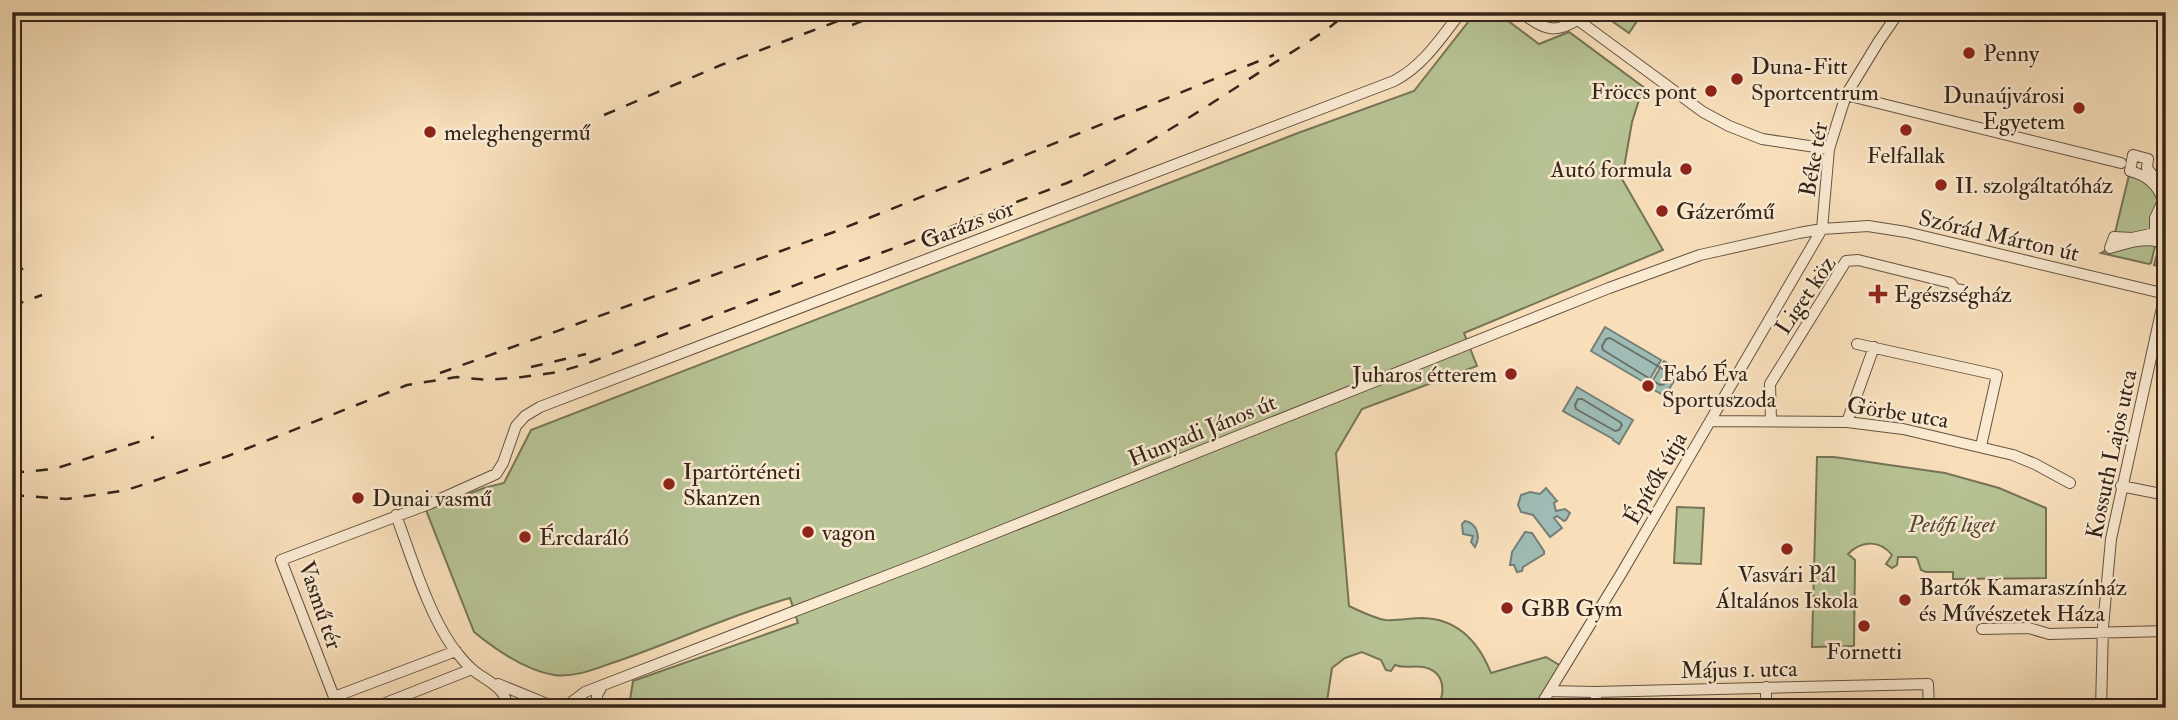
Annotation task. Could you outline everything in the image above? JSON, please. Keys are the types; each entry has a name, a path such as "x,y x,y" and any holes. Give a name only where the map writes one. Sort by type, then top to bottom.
{"street":[{"name":"Garázs sor","path":"496,474 503,463 516,426 525,416 540,407 1394,81 1408,74 1420,63 1461,12"},
{"path":"1520,12 1544,28 1566,27 1577,20"},
{"path":"1567,12 1703,113 1762,139 1829,149"},
{"name":"Béke tér","path":"1822,229 1829,149 1846,95 1899,12"},
{"path":"1846,95 2120,163"},
{"path":"2166,187 2157,181 2147,168 2148,159 2133,155 2130,171 2155,185 2163,201 2155,218 2155,233 2132,238 2114,237 2110,248 2125,243 2166,243"},
{"name":"Szórád Márton út","path":"1822,229 1868,226 1906,232 2165,294"},
{"name":"Építők útja","path":"1539,708 1822,229"},
{"name":"Hunyadi János út","path":"565,707 585,692 937,556 1626,282 1718,251 1822,229"},
{"name":"Liget köz","path":"1771,421 1770,384 1846,261 1858,260 1951,283 1955,289 1962,290"},
{"name":"Kossuth Lajos utca","path":"2101,708 2103,631 2111,539 2165,294"},
{"path":"1857,344 1997,375 1980,446"},
{"path":"1847,422 1874,347"},
{"name":"Görbe utca","path":"1710,421 1847,422 1903,429 1980,446 2035,464 2070,483"},
{"name":"Vasmű tér","path":"456,651 334,702 281,560 461,491 496,474"},
{"path":"2121,486 2166,495"},
{"path":"396,515 436,618 456,651 472,669 499,689 505,697 507,708"},
{"path":"1982,629 2029,628 2049,634 2166,631"},
{"path":"373,708 472,669"},
{"path":"488,680 547,704 565,707"},
{"name":"Május 1. utca","path":"1550,691 1928,684 1929,708"},
{"path":"597,708 597,695 603,685"},
{"path":"1766,687 1766,708"},
{"path":"1596,692 1597,708"},
{"path":"526,708 565,707"}],"green space":[{"path":"1476,12 1496,12 1539,44 1569,32 1646,89 1640,97 1632,122 1622,179 1663,250 1464,333 1477,366 1362,409 1336,453 1349,606 1385,620 1423,618 1447,623 1466,635 1480,652 1491,673 1546,657 1561,666 1535,708 1437,708 1442,695 1442,683 1436,673 1423,667 1395,665 1391,671 1386,670 1381,660 1362,652 1345,658 1332,668 1326,708 632,708 629,706 633,681 798,623 790,598 598,668 569,675 554,675 522,664 474,632 426,510 504,483 531,430 1298,133 1414,91"},
{"path":"1599,12 1643,12 1629,33"},
{"path":"2130,171 2160,194 2155,233 2114,237"},
{"path":"2156,242 2149,264 2101,253 2110,248"},
{"path":"2160,243 2166,243 2166,268 2154,265"},
{"name":"Petőfi liget","path":"1817,457 1834,457 1945,473 1999,488 2046,508 2046,578 1953,579 1953,572 1921,570 1915,557 1898,557 1897,565 1892,568 1886,564 1892,555 1887,550 1876,544 1865,544 1848,554 1855,560 1854,646 1812,647"},
{"path":"1677,507 1704,508 1701,564 1674,563"}],"water":[{"path":"1605,327 1661,360 1647,384 1591,351"},
{"path":"1664,361 1680,371 1665,396 1649,387"},
{"path":"1577,387 1633,420 1619,444 1563,411"},
{"path":"1546,488 1557,501 1554,503 1556,511 1565,509 1570,513 1564,521 1557,516 1554,518 1562,528 1550,537 1533,515 1521,512 1518,505 1521,495 1530,492 1540,494"},
{"path":"1465,521 1472,524 1477,531 1475,547 1471,542 1473,536 1463,534 1462,524"},
{"path":"1525,532 1532,533 1544,554 1517,572 1514,565 1510,565 1512,552"}],"railway":[{"path":"295,12 298,21"},
{"path":"604,115 721,65 862,12"},
{"path":"852,25 885,12"},
{"path":"12,495 66,499 127,490 228,456 407,385 457,377 488,380 522,377 559,372 591,362 1093,171 1192,116 1318,36 1348,12"},
{"path":"440,373 834,232 1274,55"},
{"path":"12,273 30,266"},
{"path":"12,306 42,295"},
{"path":"531,367 586,354"},
{"path":"12,473 54,469 154,437"}],"place":[{"name":"Penny","path":"1969,53"},
{"name":"Duna-Fitt Sportcentrum","path":"1737,79"},
{"name":"Fröccs pont","path":"1711,91"},
{"name":"Dunaújvárosi Egyetem","path":"2079,108"},
{"name":"Felfallak","path":"1906,130"},
{"name":"meleghengermű","path":"430,132"},
{"name":"Autó formula","path":"1686,169"},
{"name":"II. szolgáltatóház","path":"1941,185"},
{"name":"Gázerőmű","path":"1662,211"},
{"name":"Egészségház","path":"1878,294"},
{"name":"Juharos étterem","path":"1511,374"},
{"name":"Fabó Éva Sportuszoda","path":"1648,386"},
{"name":"Ipartörténeti Skanzen","path":"669,484"},
{"name":"Dunai vasmű","path":"358,498"},
{"name":"vagon","path":"808,532"},
{"name":"Ércdaráló","path":"525,537"},
{"name":"Vasvári Pál Általános Iskola","path":"1787,549"},
{"name":"Bartók Kamaraszínház és Művészetek Háza","path":"1905,600"},
{"name":"GBB Gym","path":"1507,608"},
{"name":"Fornetti","path":"1864,626"}]}
